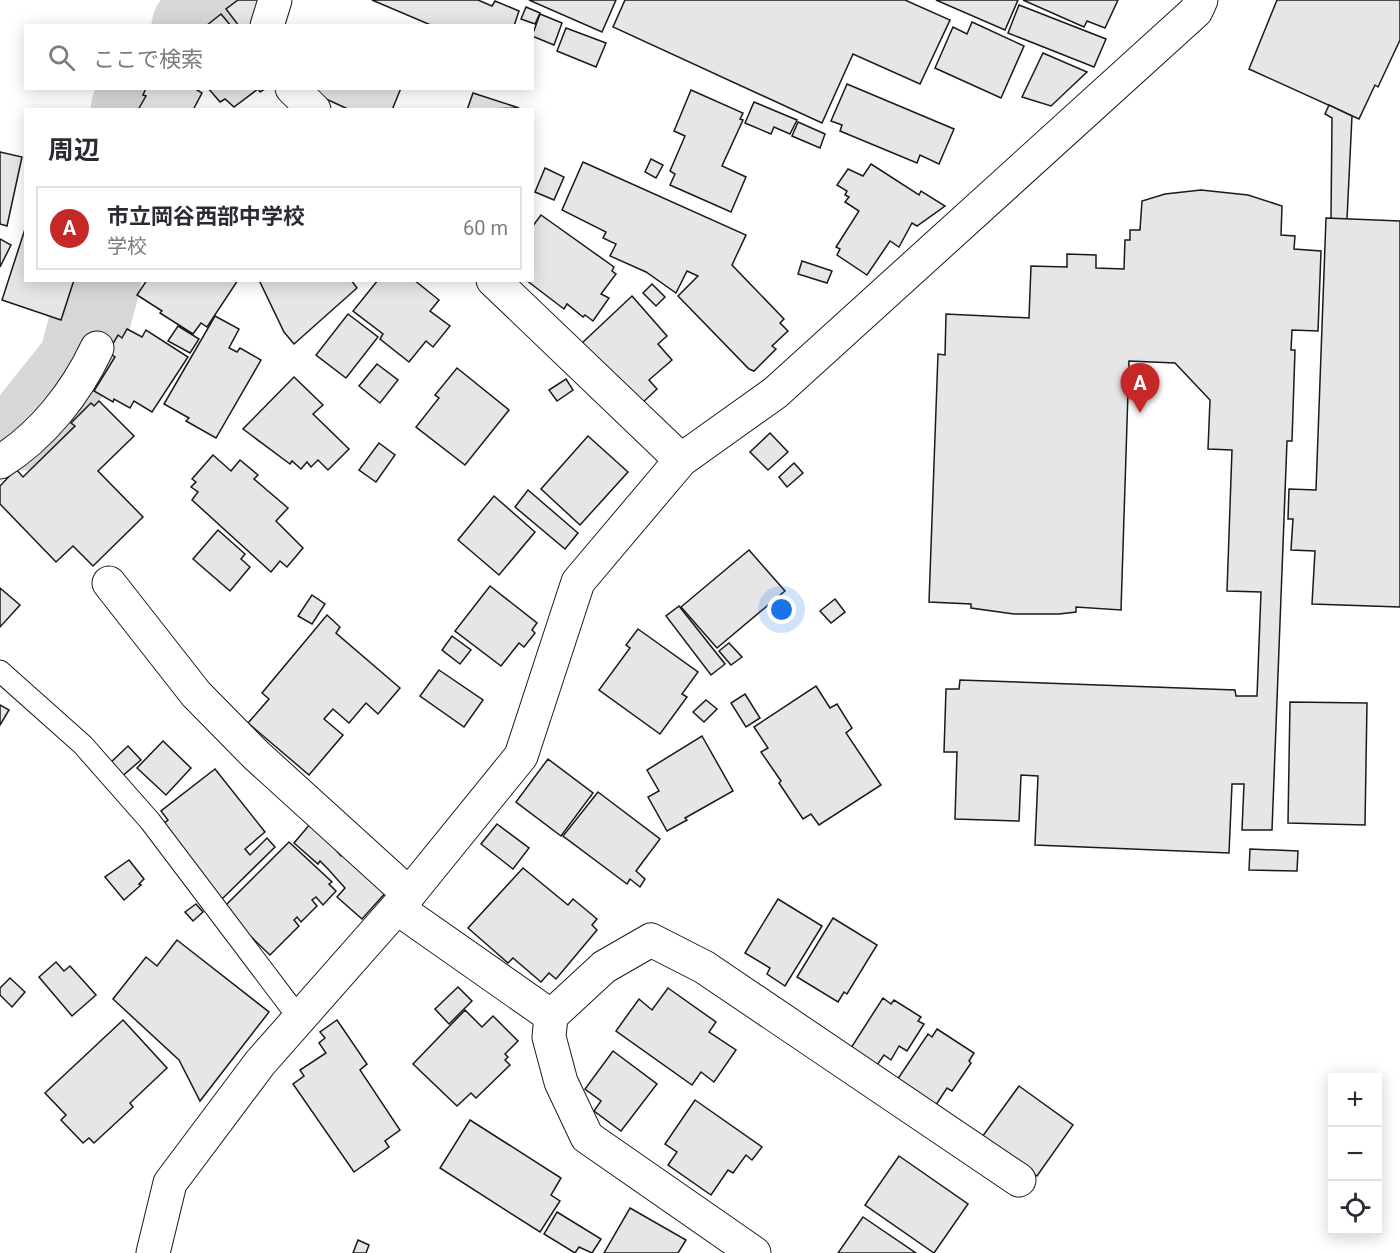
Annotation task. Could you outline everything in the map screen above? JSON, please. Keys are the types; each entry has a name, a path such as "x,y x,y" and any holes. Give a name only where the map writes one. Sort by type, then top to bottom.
{"street":[{"path":"268,24 275,0"},
{"path":"153,1253 170,1183 260,1063 403,901 521,756 578,582 681,460 775,393 1196,11 1201,0"},
{"path":"294,90 312,108"},
{"path":"495,282 681,460"},
{"path":"0,462 22,448 59,409 87,368 97,348"},
{"path":"109,583 196,694 403,901 551,1016"},
{"path":"754,1253 587,1137 561,1082 549,1037 551,1016 604,967 651,940 704,967 1019,1180"}],"lane":[{"path":"0,671 83,745 150,821 299,1018"}],"building":[{"path":"238,0 261,0 254,24 237,24 226,9"},
{"path":"372,0 478,0 492,6 495,1 519,11 515,24 428,24"},
{"path":"529,0 616,0 602,32"},
{"path":"625,0 905,0 950,20 920,84 853,54 822,123 613,27"},
{"path":"936,0 1018,0 1005,30"},
{"path":"1023,0 1118,0 1105,28 1087,21 1084,27"},
{"path":"1277,0 1400,0 1400,40 1378,87 1375,85 1359,119 1249,69"},
{"path":"1019,5 1106,39 1094,67 1008,33"},
{"path":"526,7 540,13 535,24 521,19"},
{"path":"221,14 229,24 208,24"},
{"path":"540,14 562,23 554,45 534,37"},
{"path":"972,22 1024,46 1001,98 935,68 953,27 967,34"},
{"path":"566,28 606,43 596,67 557,51"},
{"path":"1043,53 1087,72 1051,106 1022,97"},
{"path":"847,84 954,129 939,164 920,155 917,163 840,131 842,125 831,121"},
{"path":"145,90 197,90 202,93 194,108 139,108 146,96 143,95"},
{"path":"210,90 257,90 234,107 225,99 220,102"},
{"path":"306,90 400,90 393,108 346,108"},
{"path":"691,90 743,113 740,119 743,120 722,166 746,177 731,212 670,185 675,174 670,171 685,136 674,131"},
{"path":"473,93 519,108 468,108"},
{"path":"754,102 797,120 790,134 774,127 771,134 745,123"},
{"path":"1329,105 1352,116 1347,219 1331,219 1332,118 1325,114"},
{"path":"798,122 825,134 820,148 792,136"},
{"path":"0,152 22,157 7,226 0,224"},
{"path":"651,159 663,165 656,178 645,172"},
{"path":"583,162 746,235 732,265 784,319 780,323 788,331 772,346 776,349 754,371 749,369 678,296 698,276 687,271 676,293 646,272 610,256 616,244 603,238 606,232 562,210"},
{"path":"871,164 919,195 921,191 945,206 917,226 912,223 899,247 890,241 867,275 837,255 840,249 836,247 859,211 845,202 849,197 845,195 847,191 837,185 848,169 863,176"},
{"path":"545,168 564,177 554,200 535,192"},
{"path":"1201,190 1248,195 1282,206 1281,235 1295,236 1294,249 1321,251 1318,331 1292,330 1291,350 1295,350 1292,441 1287,441 1272,830 1242,830 1244,784 1232,784 1229,853 1035,845 1038,776 1021,775 1019,821 955,819 957,752 944,752 946,689 959,689 960,680 1235,690 1236,696 1257,696 1261,592 1227,591 1232,450 1208,449 1210,400 1175,363 1129,361 1121,610 1076,607 1076,612 1059,614 1014,614 971,608 971,604 929,602 938,354 945,355 946,314 1029,318 1031,266 1067,267 1067,254 1096,255 1096,268 1124,269 1125,240 1130,240 1130,230 1140,230 1142,201 1165,194"},
{"path":"541,215 614,267 612,271 616,274 601,294 609,298 593,321 585,315 583,317 567,304 564,309 529,282 534,282 534,224"},
{"path":"1326,218 1400,221 1400,607 1312,604 1315,551 1291,550 1293,519 1288,519 1289,489 1316,490"},
{"path":"24,232 24,282 73,282 61,320 2,300"},
{"path":"0,239 11,245 0,267"},
{"path":"802,261 832,271 827,283 798,274"},
{"path":"146,282 237,282 207,327 201,323 193,334 137,295"},
{"path":"260,282 352,282 357,288 294,344 284,332"},
{"path":"376,282 416,282 439,300 430,311 450,326 433,347 426,341 409,362 380,339 383,334 353,311"},
{"path":"652,284 665,297 656,306 643,293"},
{"path":"632,296 667,336 658,344 672,360 649,380 657,389 637,408 581,344"},
{"path":"348,314 378,337 346,378 316,355"},
{"path":"215,316 239,329 229,348 237,352 240,348 261,360 216,438 186,421 189,418 164,404"},
{"path":"178,326 199,339 190,353 168,341"},
{"path":"127,329 142,337 146,330 188,357 152,412 134,401 130,408 114,399 113,402 94,391 115,357 108,352 118,335 122,338"},
{"path":"377,364 398,380 380,403 359,386"},
{"path":"457,368 509,410 465,465 416,427 439,398 435,395"},
{"path":"294,377 323,405 313,414 349,449 328,470 318,460 311,467 307,462 301,469 292,461 290,464 243,429"},
{"path":"566,379 573,390 557,401 549,390"},
{"path":"99,401 134,436 98,471 143,517 93,566 73,546 56,562 0,504 0,486 16,469 23,477 75,426 71,423 91,403 94,406"},
{"path":"770,433 788,452 768,470 750,452"},
{"path":"588,436 628,472 580,525 541,489"},
{"path":"379,443 395,455 376,482 359,470"},
{"path":"213,455 231,471 240,460 258,475 254,479 288,508 276,521 303,548 287,567 280,561 271,572 192,500 198,492 191,487 196,482 192,479"},
{"path":"794,463 803,473 787,487 779,477"},
{"path":"528,490 578,533 565,549 515,507"},
{"path":"494,496 535,532 499,575 458,540"},
{"path":"218,530 245,554 241,559 250,567 230,591 193,559"},
{"path":"749,550 785,591 717,648 681,607"},
{"path":"490,586 537,623 532,630 535,633 524,647 519,643 501,666 455,631"},
{"path":"0,588 20,605 0,627"},
{"path":"312,595 325,604 312,624 298,616"},
{"path":"835,599 845,612 831,623 820,611"},
{"path":"679,606 725,664 711,675 666,616"},
{"path":"327,615 340,627 336,633 400,688 378,714 366,703 349,723 333,709 324,719 343,735 309,775 248,723 269,699 262,693"},
{"path":"638,629 698,672 682,694 687,697 660,734 599,690 630,648 626,645"},
{"path":"452,636 471,650 460,664 442,650"},
{"path":"729,643 742,657 731,665 719,651"},
{"path":"439,670 483,700 464,727 420,696"},
{"path":"816,686 830,708 837,704 852,728 846,733 881,785 819,825 811,814 803,819 779,783 781,781 761,752 768,748 754,727"},
{"path":"745,694 760,718 746,727 731,703"},
{"path":"706,700 717,709 704,722 693,712"},
{"path":"1290,702 1367,703 1365,825 1288,823"},
{"path":"0,705 9,710 0,725"},
{"path":"702,736 733,791 667,831 648,797 659,791 647,770"},
{"path":"163,741 191,768 166,795 137,768"},
{"path":"128,746 141,760 120,778 108,765"},
{"path":"548,759 593,793 561,836 516,802"},
{"path":"215,769 265,832 245,849 250,855 267,838 275,847 222,899 159,827 168,820 161,811"},
{"path":"598,792 660,839 636,871 645,879 640,887 630,879 627,884 563,836"},
{"path":"311,823 336,843 333,847 341,856 344,853 388,890 362,919 337,897 345,888 320,861 318,864 294,843"},
{"path":"497,824 529,848 513,869 481,844"},
{"path":"289,842 332,882 329,884 336,891 323,905 316,897 312,900 317,906 301,922 297,917 294,920 299,926 270,955 222,909"},
{"path":"1250,849 1298,851 1297,871 1249,870"},
{"path":"129,860 144,879 139,884 141,885 124,900 105,877"},
{"path":"523,868 568,905 573,899 597,919 592,925 597,930 556,979 549,973 541,982 513,958 508,963 468,928"},
{"path":"778,899 822,926 785,986 767,974 770,968 745,953"},
{"path":"196,904 203,912 193,921 185,912"},
{"path":"833,918 877,945 847,994 844,992 838,1002 797,977"},
{"path":"177,940 269,1012 200,1101 179,1060 113,999 146,957 157,966"},
{"path":"56,962 64,971 70,966 96,995 72,1016 39,977"},
{"path":"10,978 25,992 12,1007 0,995 0,988"},
{"path":"458,987 472,1001 449,1024 435,1009"},
{"path":"668,988 716,1022 709,1032 736,1050 714,1082 701,1072 692,1085 616,1031 639,999 652,1010"},
{"path":"883,998 891,1004 894,1000 921,1017 918,1021 924,1024 907,1051 899,1046 891,1060 884,1055 875,1068 849,1051"},
{"path":"465,1010 482,1027 493,1016 518,1041 505,1054 508,1057 505,1060 510,1065 476,1098 471,1093 457,1106 413,1064"},
{"path":"123,1020 167,1068 130,1103 133,1107 94,1143 89,1138 83,1143 61,1120 66,1115 45,1093"},
{"path":"337,1020 367,1064 360,1070 400,1130 385,1141 389,1147 354,1172 293,1084 304,1076 300,1070 326,1053 319,1043 325,1038 320,1032"},
{"path":"937,1029 974,1053 969,1061 971,1063 952,1091 947,1088 934,1108 895,1083 928,1034 932,1037"},
{"path":"613,1051 657,1084 621,1131 594,1111 601,1101 585,1089"},
{"path":"1019,1086 1073,1125 1037,1176 982,1137"},
{"path":"695,1100 762,1147 752,1160 746,1155 733,1173 728,1170 711,1195 668,1165 677,1152 665,1144"},
{"path":"470,1120 561,1178 551,1195 560,1201 540,1232 440,1168"},
{"path":"899,1156 968,1204 934,1253 865,1205"},
{"path":"630,1208 686,1240 678,1253 604,1253"},
{"path":"557,1212 601,1239 592,1253 579,1247 575,1253 544,1234"},
{"path":"863,1217 916,1253 838,1253"},
{"path":"358,1240 369,1245 366,1253 353,1253"}],"waterway":[{"path":"194,24 224,0"},
{"path":"132,108 136,90"},
{"path":"24,430 79,361 100,282"}],"place":[{"name":"市立岡谷西部中学校","path":"1140,413"}]}
